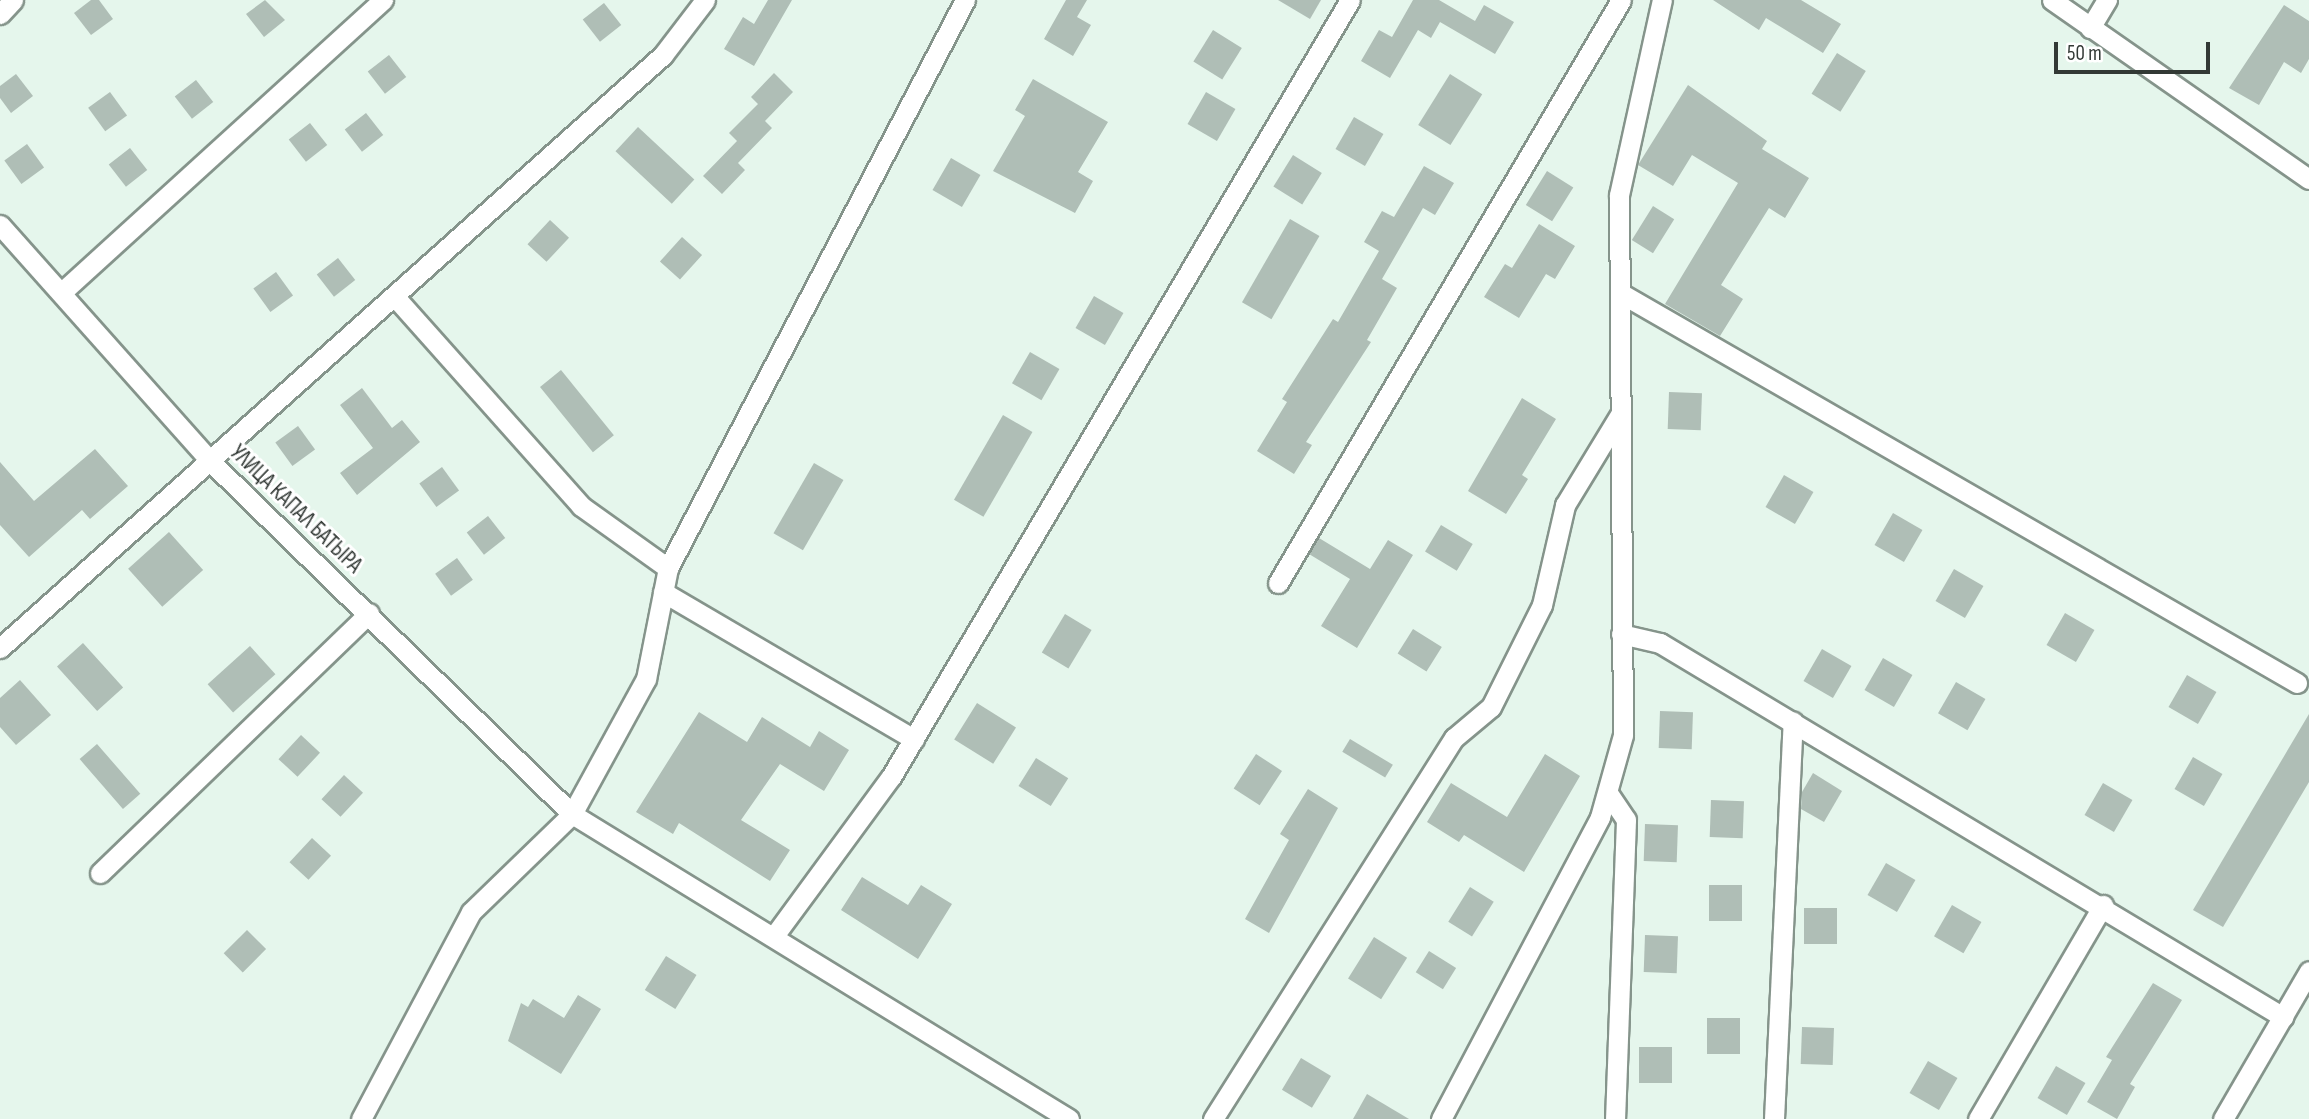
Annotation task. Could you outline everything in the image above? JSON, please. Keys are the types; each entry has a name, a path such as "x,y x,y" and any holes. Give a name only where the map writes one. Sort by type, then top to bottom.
{"street":[{"path":"0,13 13,0"},
{"path":"62,292 383,0"},
{"path":"0,648 663,55 705,0"},
{"path":"361,1119 471,912 572,814 646,679 668,568 965,0"},
{"path":"774,936 914,739 1350,0"},
{"path":"1278,583 1621,0"},
{"path":"1441,1119 1608,793 1623,735 1622,295 1619,195 1662,0"},
{"path":"2052,0 2309,179"},
{"path":"2090,28 2107,0"},
{"name":"УЛИЦА КАПАЛ БАТЫРА","path":"0,225 210,461 369,613 572,814 1069,1119"},
{"path":"1622,295 2297,683"},
{"path":"395,297 581,506 668,568"},
{"path":"1213,1119 1454,738 1491,707 1542,605 1565,505 1622,412"},
{"path":"663,592 914,739"},
{"path":"100,873 369,613"},
{"path":"1621,634 1660,643 2103,905 2283,1017"},
{"path":"1774,1119 1793,721"},
{"path":"1608,793 1626,820 1615,1119"},
{"path":"1978,1119 2103,905"},
{"path":"2223,1119 2309,971"}],"building":[{"path":"91,0 99,0 113,19 91,35 74,13"},
{"path":"265,0 285,20 264,37 246,14"},
{"path":"768,0 792,0 754,66 724,49 743,17 754,24"},
{"path":"1066,0 1087,0 1077,17 1091,25 1073,56 1044,39"},
{"path":"1278,0 1321,0 1310,19"},
{"path":"1413,0 1439,0 1475,21 1484,5 1514,22 1495,54 1440,22 1431,38 1418,30 1390,78 1361,61 1379,30 1392,37"},
{"path":"1713,0 1801,0 1841,24 1823,53 1766,18 1759,30"},
{"path":"604,3 621,25 600,42 583,20"},
{"path":"2284,5 2309,21 2309,59 2301,73 2284,62 2259,105 2229,88"},
{"path":"1213,30 1242,48 1222,79 1193,61"},
{"path":"1837,53 1866,71 1840,112 1812,94"},
{"path":"389,55 406,77 385,94 368,72"},
{"path":"774,73 793,92 765,121 772,128 738,163 745,170 722,194 703,176 737,141 729,133 758,104 751,97"},
{"path":"16,74 33,96 11,113 0,98 0,86"},
{"path":"1450,74 1482,94 1450,145 1418,125"},
{"path":"1033,79 1108,122 1078,172 1093,181 1075,213 993,171 1025,116 1015,110"},
{"path":"196,80 213,102 192,119 175,97"},
{"path":"1688,85 1767,141 1762,149 1809,178 1785,218 1769,208 1721,285 1743,299 1720,336 1665,304 1738,183 1692,155 1673,186 1638,165"},
{"path":"110,92 127,115 105,131 88,108"},
{"path":"1206,92 1235,109 1217,141 1188,124"},
{"path":"366,113 383,135 362,152 345,130"},
{"path":"1354,117 1383,134 1365,166 1336,149"},
{"path":"310,123 327,145 306,162 289,140"},
{"path":"638,127 694,180 672,204 615,151"},
{"path":"27,144 44,167 21,184 4,160"},
{"path":"130,148 147,170 126,187 109,165"},
{"path":"1293,155 1322,173 1302,204 1273,186"},
{"path":"951,158 980,175 962,207 932,190"},
{"path":"1424,166 1454,183 1435,215 1423,208 1382,279 1397,288 1367,340 1371,342 1306,442 1312,445 1294,474 1257,451 1287,402 1282,399 1333,319 1338,322 1379,251 1364,242 1382,211 1394,217"},
{"path":"1547,171 1573,187 1552,221 1526,205"},
{"path":"1653,206 1674,219 1653,253 1632,240"},
{"path":"1290,219 1319,236 1271,319 1242,302"},
{"path":"550,220 569,238 547,262 527,244"},
{"path":"1539,224 1575,246 1555,279 1546,274 1519,318 1484,297 1505,264 1512,268"},
{"path":"682,237 702,255 680,280 660,262"},
{"path":"338,258 355,280 334,297 317,275"},
{"path":"276,272 293,295 270,312 253,288"},
{"path":"1094,296 1123,313 1105,345 1076,328"},
{"path":"1030,352 1059,369 1041,400 1012,383"},
{"path":"561,370 614,435 593,452 540,387"},
{"path":"362,388 392,428 402,420 420,442 357,495 340,473 373,448 340,405"},
{"path":"1669,392 1702,393 1701,430 1668,429"},
{"path":"1522,398 1556,419 1522,475 1528,479 1506,514 1468,491"},
{"path":"1003,415 1032,432 983,517 954,500"},
{"path":"298,426 315,449 292,466 275,442"},
{"path":"95,449 128,486 90,519 82,510 29,557 0,525 0,462 34,501"},
{"path":"814,463 843,480 803,550 774,533"},
{"path":"442,467 459,490 436,507 419,483"},
{"path":"1784,475 1813,492 1795,524 1766,507"},
{"path":"1893,513 1922,530 1904,562 1874,545"},
{"path":"488,516 505,538 484,555 467,533"},
{"path":"1441,525 1473,544 1457,571 1425,552"},
{"path":"169,532 203,570 162,607 128,569"},
{"path":"1319,538 1370,569 1388,540 1413,555 1357,648 1321,626 1350,579 1309,554"},
{"path":"457,558 473,580 451,596 435,574"},
{"path":"1954,569 1983,586 1965,618 1936,601"},
{"path":"2065,613 2094,630 2076,662 2046,645"},
{"path":"1065,614 1092,630 1068,669 1042,653"},
{"path":"1413,629 1442,647 1426,672 1398,654"},
{"path":"83,643 123,688 97,711 57,666"},
{"path":"250,646 275,674 233,712 208,684"},
{"path":"1822,649 1851,666 1833,698 1804,681"},
{"path":"1883,658 1912,675 1894,707 1864,690"},
{"path":"2187,675 2216,692 2198,724 2168,707"},
{"path":"20,680 51,715 16,745 0,727 0,698"},
{"path":"1956,682 1985,699 1967,730 1938,713"},
{"path":"977,703 1016,727 993,764 954,739"},
{"path":"1660,711 1693,712 1692,749 1659,748"},
{"path":"699,712 747,742 762,717 810,747 819,731 849,750 824,791 780,764 741,820 790,850 770,881 679,823 673,834 636,812"},
{"path":"2309,714 2309,782 2223,927 2193,910"},
{"path":"301,735 320,753 298,777 278,759"},
{"path":"1350,739 1393,765 1385,778 1342,752"},
{"path":"97,744 140,794 123,809 80,759"},
{"path":"1256,754 1282,771 1260,805 1234,788"},
{"path":"1545,754 1580,776 1524,872 1464,835 1459,842 1427,822 1451,783 1507,817"},
{"path":"2193,757 2222,774 2204,806 2174,789"},
{"path":"1036,758 1068,778 1051,806 1019,786"},
{"path":"1813,773 1842,791 1824,822 1801,809 1802,792"},
{"path":"344,775 363,793 341,817 321,799"},
{"path":"2103,783 2132,800 2114,832 2084,815"},
{"path":"1308,789 1338,808 1269,933 1245,919 1289,840 1280,834"},
{"path":"1711,800 1744,801 1743,838 1710,837"},
{"path":"1645,824 1678,825 1677,862 1644,861"},
{"path":"312,838 331,856 309,880 289,862"},
{"path":"1886,863 1915,880 1897,912 1868,895"},
{"path":"862,877 908,905 921,885 952,904 918,959 841,910"},
{"path":"1709,885 1742,885 1742,921 1709,921"},
{"path":"1470,887 1494,902 1472,937 1448,922"},
{"path":"1952,905 1981,922 1963,953 1934,936"},
{"path":"1804,908 1837,908 1837,944 1804,944"},
{"path":"247,930 266,949 243,972 224,953"},
{"path":"1645,935 1678,936 1677,973 1644,972"},
{"path":"1374,937 1407,958 1381,999 1348,979"},
{"path":"1429,951 1456,968 1443,989 1416,972"},
{"path":"666,956 697,975 675,1009 645,990"},
{"path":"2153,983 2182,1000 2130,1084 2135,1087 2117,1119 2087,1102 2112,1060 2106,1057"},
{"path":"578,995 601,1009 561,1074 508,1041 521,1003 528,1007 533,999 564,1018"},
{"path":"1707,1018 1740,1018 1740,1054 1707,1054"},
{"path":"1802,1027 1834,1028 1833,1065 1801,1064"},
{"path":"1639,1047 1672,1047 1672,1083 1639,1083"},
{"path":"1301,1058 1331,1076 1312,1108 1282,1090"},
{"path":"1928,1061 1957,1078 1939,1110 1910,1093"},
{"path":"2056,1066 2085,1083 2067,1115 2038,1098"},
{"path":"1367,1094 1409,1119 1353,1119"}]}
